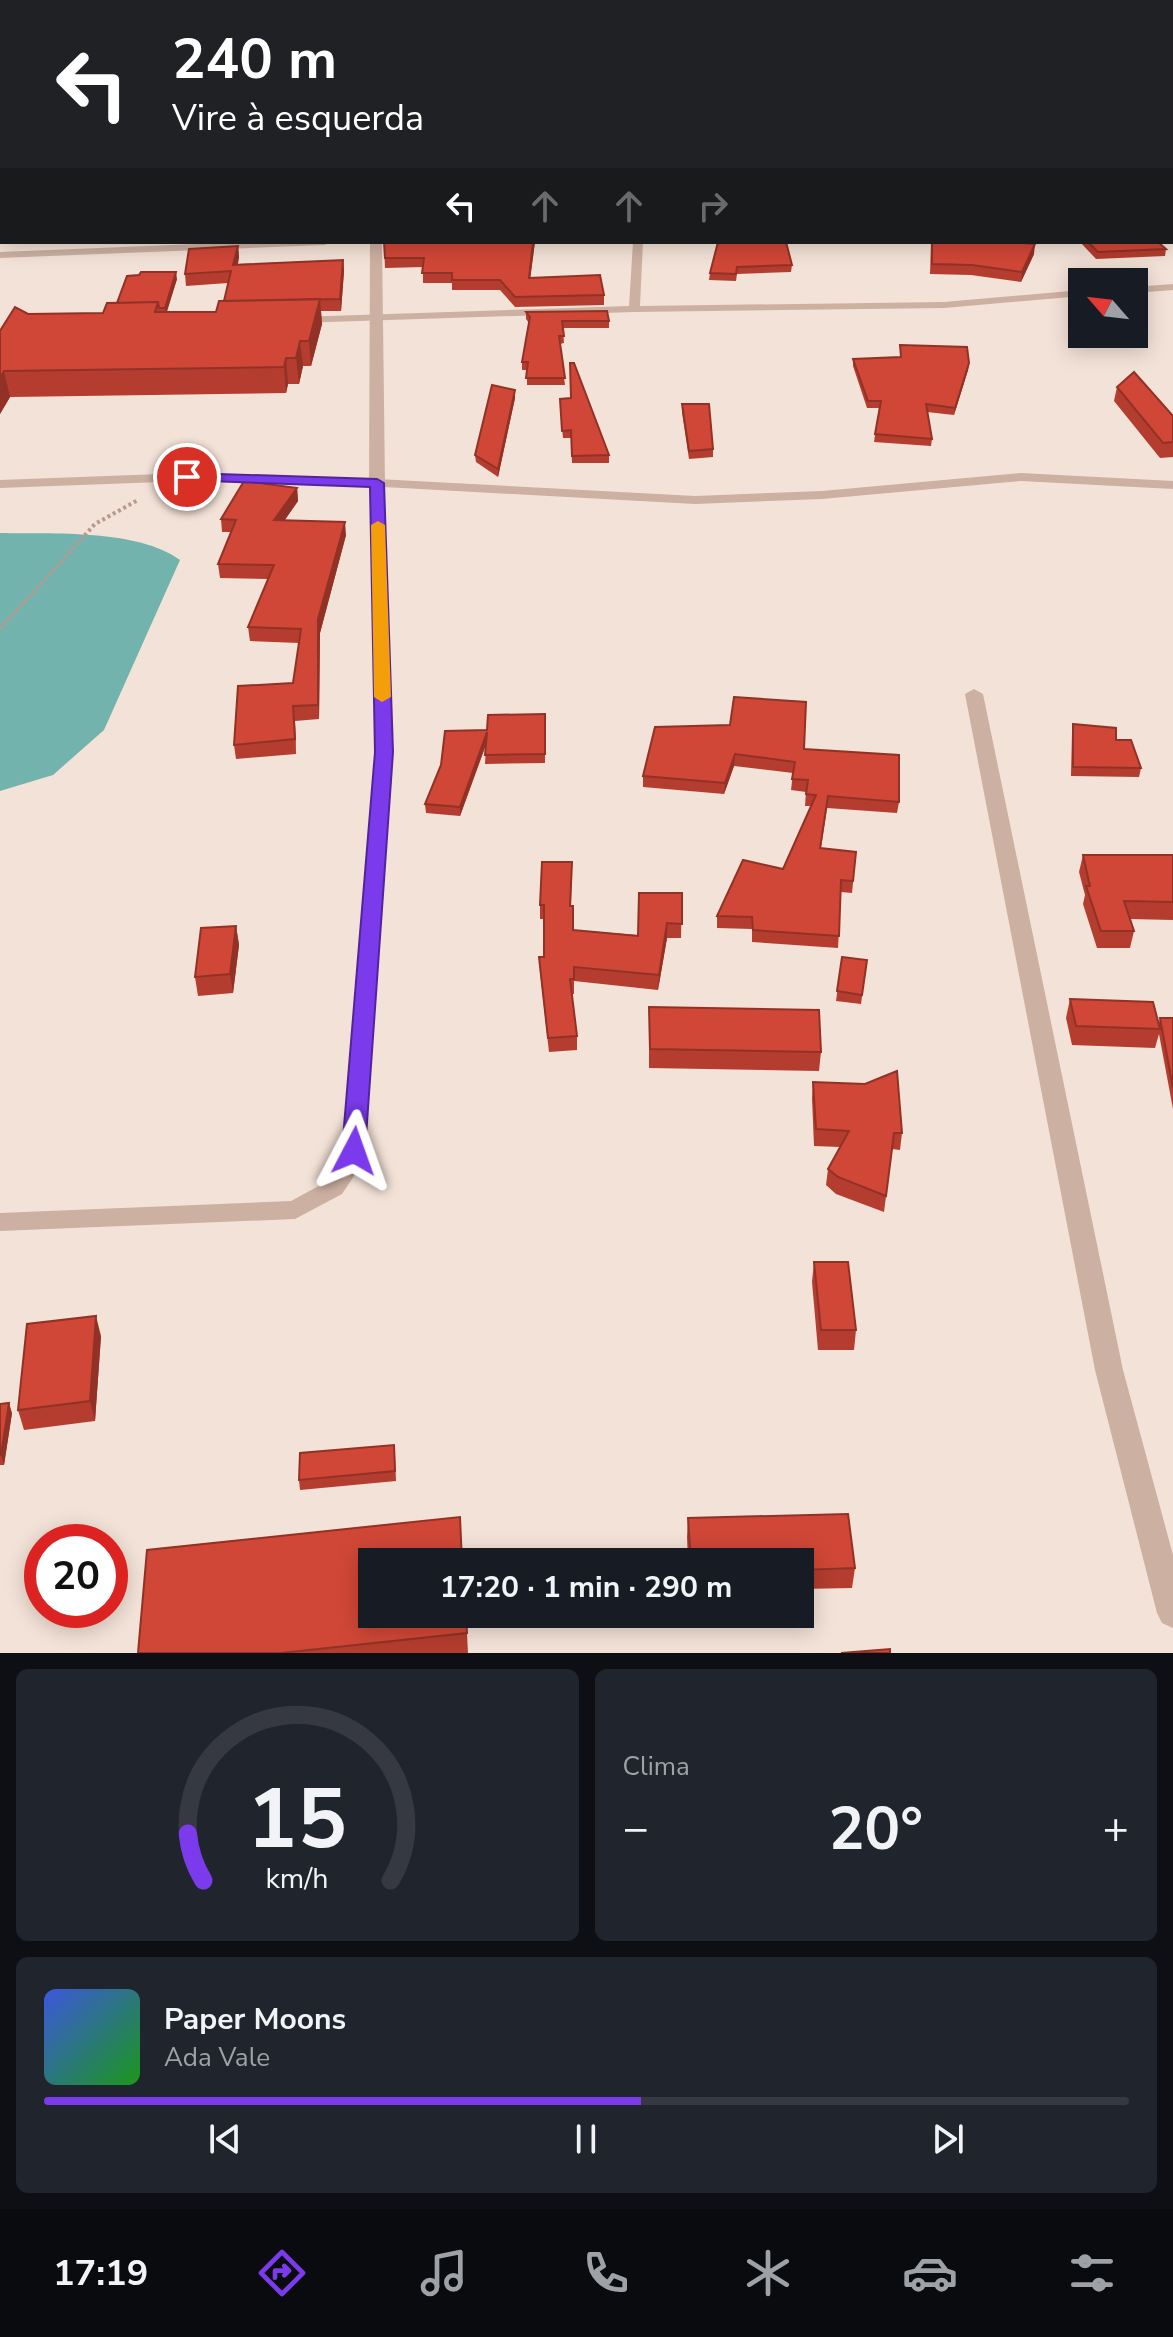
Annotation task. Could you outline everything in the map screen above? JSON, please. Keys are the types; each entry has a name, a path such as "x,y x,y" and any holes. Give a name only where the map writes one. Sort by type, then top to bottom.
{"street":[{"path":"376,244 377,483"},
{"path":"974,694 1109,1370 1173,1613"}],"lane":[{"path":"0,255 275,244"},
{"path":"634,309 638,244"},
{"path":"1148,289 1173,287"},
{"path":"284,320 634,309 944,305 1068,294"},
{"path":"0,484 187,477 377,483 695,500 822,495 1021,477 1173,485"},
{"path":"0,1222 295,1210 334,1188 345,1173 354,1151 384,752 377,483"}],"path":[{"path":"0,629 95,524 187,477"}],"water":[{"path":"0,533 118,538 162,550 180,560 104,730 53,775 0,791"}],"building":[{"path":"384,244 533,244 529,278 600,275 604,295 515,297 500,280 452,280 452,273 422,273 424,258 385,258"},
{"path":"717,244 787,244 792,265 737,267 736,274 710,273"},
{"path":"932,244 1035,244 1022,272 972,265 932,264"},
{"path":"1090,244 1160,244 1166,249 1098,252"},
{"path":"238,246 233,265 343,260 340,299 224,301 231,271 185,274 189,249"},
{"path":"141,272 176,272 165,308 159,308 158,302 117,303 127,276"},
{"path":"320,299 309,341 300,341 296,358 286,358 284,367 4,371 0,378 0,331 15,307 28,314 103,313 107,303 158,302 155,312 216,312 219,301"},
{"path":"607,311 609,321 562,321 564,336 559,336 565,378 526,378 528,362 522,362 530,317 526,312"},
{"path":"900,345 967,347 969,363 955,408 926,404 932,439 875,434 881,401 868,401 853,359 901,357"},
{"path":"570,363 574,363 609,455 572,456 571,430 562,431 560,399 571,398"},
{"path":"1134,372 1173,416 1173,442 1163,443 1117,387"},
{"path":"492,385 515,390 498,469 475,455"},
{"path":"682,404 709,404 713,449 689,451"},
{"path":"244,481 297,488 274,520 345,522 318,619 318,705 293,706 295,739 234,745 238,686 293,683 301,629 248,627 274,565 218,564 236,520 221,519"},
{"path":"734,697 806,702 804,749 899,755 899,802 828,796 820,848 856,852 853,881 841,880 839,936 753,930 752,917 717,916 743,860 783,869 816,795 806,794 808,780 792,779 795,762 735,754 725,783 643,776 655,727 730,725"},
{"path":"545,714 545,754 485,755 487,732 460,807 425,804 441,765 445,731 487,730 488,715"},
{"path":"1073,724 1116,728 1116,740 1131,740 1141,768 1073,767"},
{"path":"1083,855 1173,855 1173,902 1124,901 1134,931 1101,931 1086,886 1090,886"},
{"path":"542,862 572,862 570,906 573,906 573,930 638,936 639,893 682,893 682,924 667,923 659,975 574,967 574,979 570,979 577,1036 548,1038 539,957 544,957 544,905 540,905"},
{"path":"236,926 230,974 195,977 201,928"},
{"path":"842,957 867,960 862,995 837,991"},
{"path":"1070,999 1153,1002 1160,1029 1076,1026"},
{"path":"649,1007 819,1010 821,1052 650,1049"},
{"path":"1160,1018 1173,1018 1173,1088"},
{"path":"897,1071 902,1133 894,1133 886,1196 838,1177 828,1169 849,1131 816,1129 813,1082 865,1084"},
{"path":"814,1262 848,1262 856,1330 821,1330"},
{"path":"96,1316 90,1401 18,1410 27,1324"},
{"path":"9,1403 1,1455 0,1455 0,1404"},
{"path":"394,1445 395,1471 299,1480 300,1453"},
{"path":"848,1514 855,1568 814,1569 814,1548 690,1548 688,1518"},
{"path":"460,1517 461,1548 358,1548 358,1628 467,1628 467,1633 281,1653 138,1653 147,1550"},
{"path":"890,1649 890,1653 841,1653"}],"slow traffic":[{"path":"378,525 382,697"}],"route":[{"path":"187,477 377,483 384,752 354,1151"}]}
